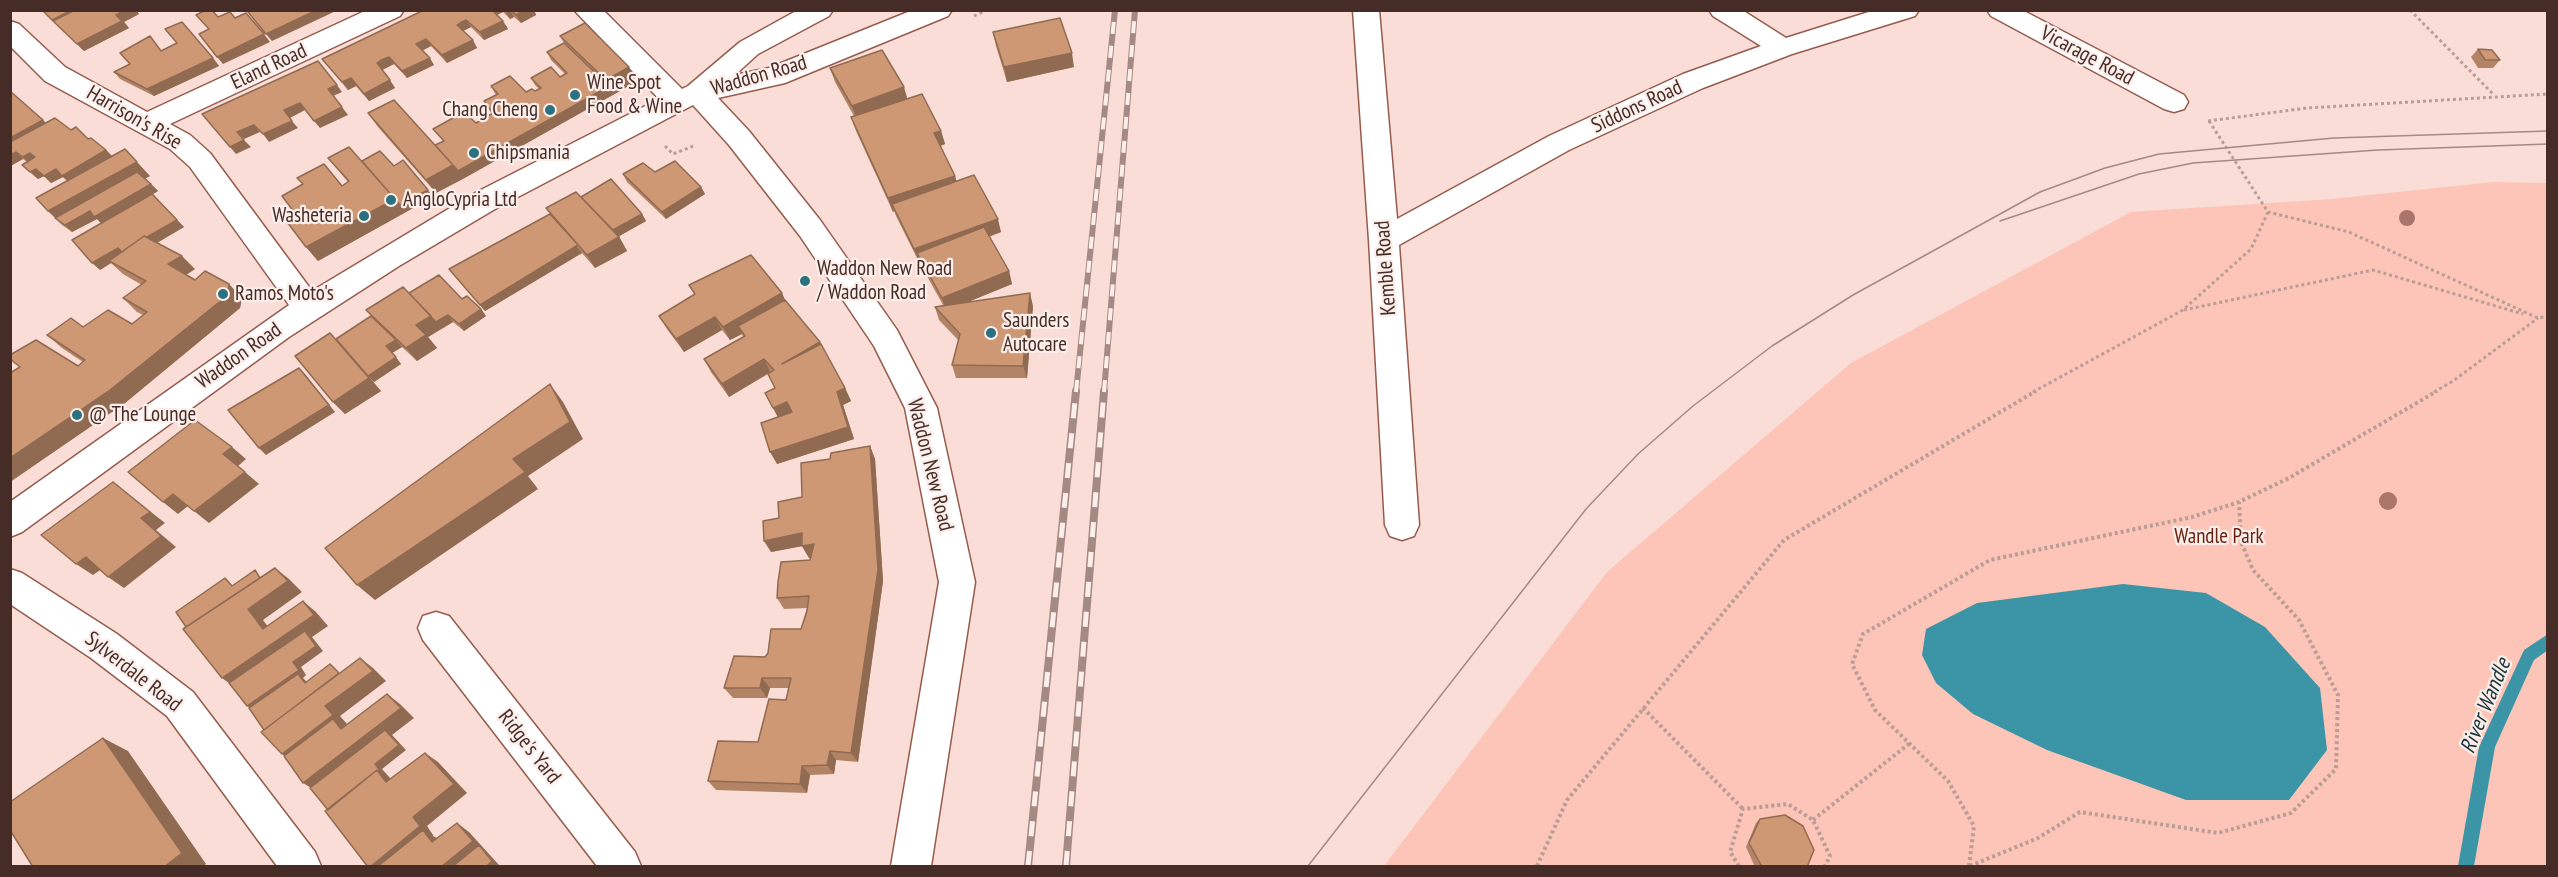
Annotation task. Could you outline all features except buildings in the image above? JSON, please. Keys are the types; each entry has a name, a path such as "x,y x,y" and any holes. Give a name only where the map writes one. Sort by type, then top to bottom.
{"street":[{"name":"Eland Road","path":"148,123 391,10"},
{"name":"Waddon New Road","path":"587,10 739,138 810,228 886,339 921,408 957,582 911,867"},
{"path":"688,97 749,48 819,10"},
{"name":"Waddon Road","path":"10,522 139,427 308,308 484,201 688,97 776,76 939,10"},
{"name":"Kemble Road","path":"1366,10 1384,240 1402,525"},
{"path":"1722,10 1783,48"},
{"name":"Siddons Road","path":"1384,240 1559,143 1693,81 1783,48 1906,10"},
{"name":"Vicarage Road","path":"2000,10 2174,102"},
{"name":"Harrison's Rise","path":"10,30 55,74 148,123 180,142 200,160 308,308"},
{"name":"Sylverdale Road","path":"10,584 104,646 180,704 301,867"},
{"name":"Ridge's Yard","path":"436,628 621,867"}],"path":[{"path":"2410,10 2495,96"},
{"path":"2538,318 2349,232 2268,212 2209,121 2307,108 2547,94"},
{"path":"658,139 674,154 696,145"},
{"path":"1537,867 1567,800 1784,540 2002,409 2183,310 2251,249 2268,212"},
{"path":"2183,310 2373,270 2538,318"},
{"path":"2239,502 2241,542 2253,570 2299,620 2338,695 2336,769 2291,813 2218,833 2080,812 2038,838 1970,866 1974,826 1948,781 1875,710 1852,664 1863,634 1990,560 2192,517 2239,502 2289,478 2453,381 2538,318 2547,316"},
{"path":"1643,708 1743,809"},
{"path":"1813,820 1910,744"},
{"path":"1743,809 1788,804 1813,820 1830,856 1825,867"},
{"path":"1739,867 1730,852 1743,809"}],"green space":[{"name":"Wandle Park","path":"2493,182 2547,183 2547,866 1384,866 1607,572 1851,363 2131,212 2332,199"}],"water":[{"path":"2123,584 2206,593 2265,627 2320,688 2327,750 2289,800 2186,800 2047,750 1973,714 1936,683 1922,655 1926,629 1977,603"}],"waterway":[{"name":"River Wandle","path":"2466,866 2487,747 2529,655 2548,641"}],"tram line":[{"path":"1308,866 1586,509 1638,454 1693,406 1772,346 1853,295 2040,192 2105,168 2159,154 2334,138 2548,131"},
{"path":"2000,221 2139,174 2193,163 2378,150 2548,144"}],"railway":[{"path":"1076,392 1115,10"},
{"path":"1104,392 1135,10"},
{"path":"1028,866 1076,391"},
{"path":"1066,866 1104,391"}],"place":[{"name":"Wine Spot Food & Wine","path":"575,95"},
{"name":"Chang Cheng","path":"550,110"},
{"name":"Chipsmania","path":"474,153"},
{"name":"AngloCypria Ltd","path":"391,200"},
{"name":"Washeteria","path":"364,216"},
{"name":"Waddon New Road / Waddon Road","path":"805,281"},
{"name":"Ramos Moto's","path":"223,294"},
{"name":"Saunders Autocare","path":"991,333"},
{"name":"@ The Lounge","path":"77,415"}]}
